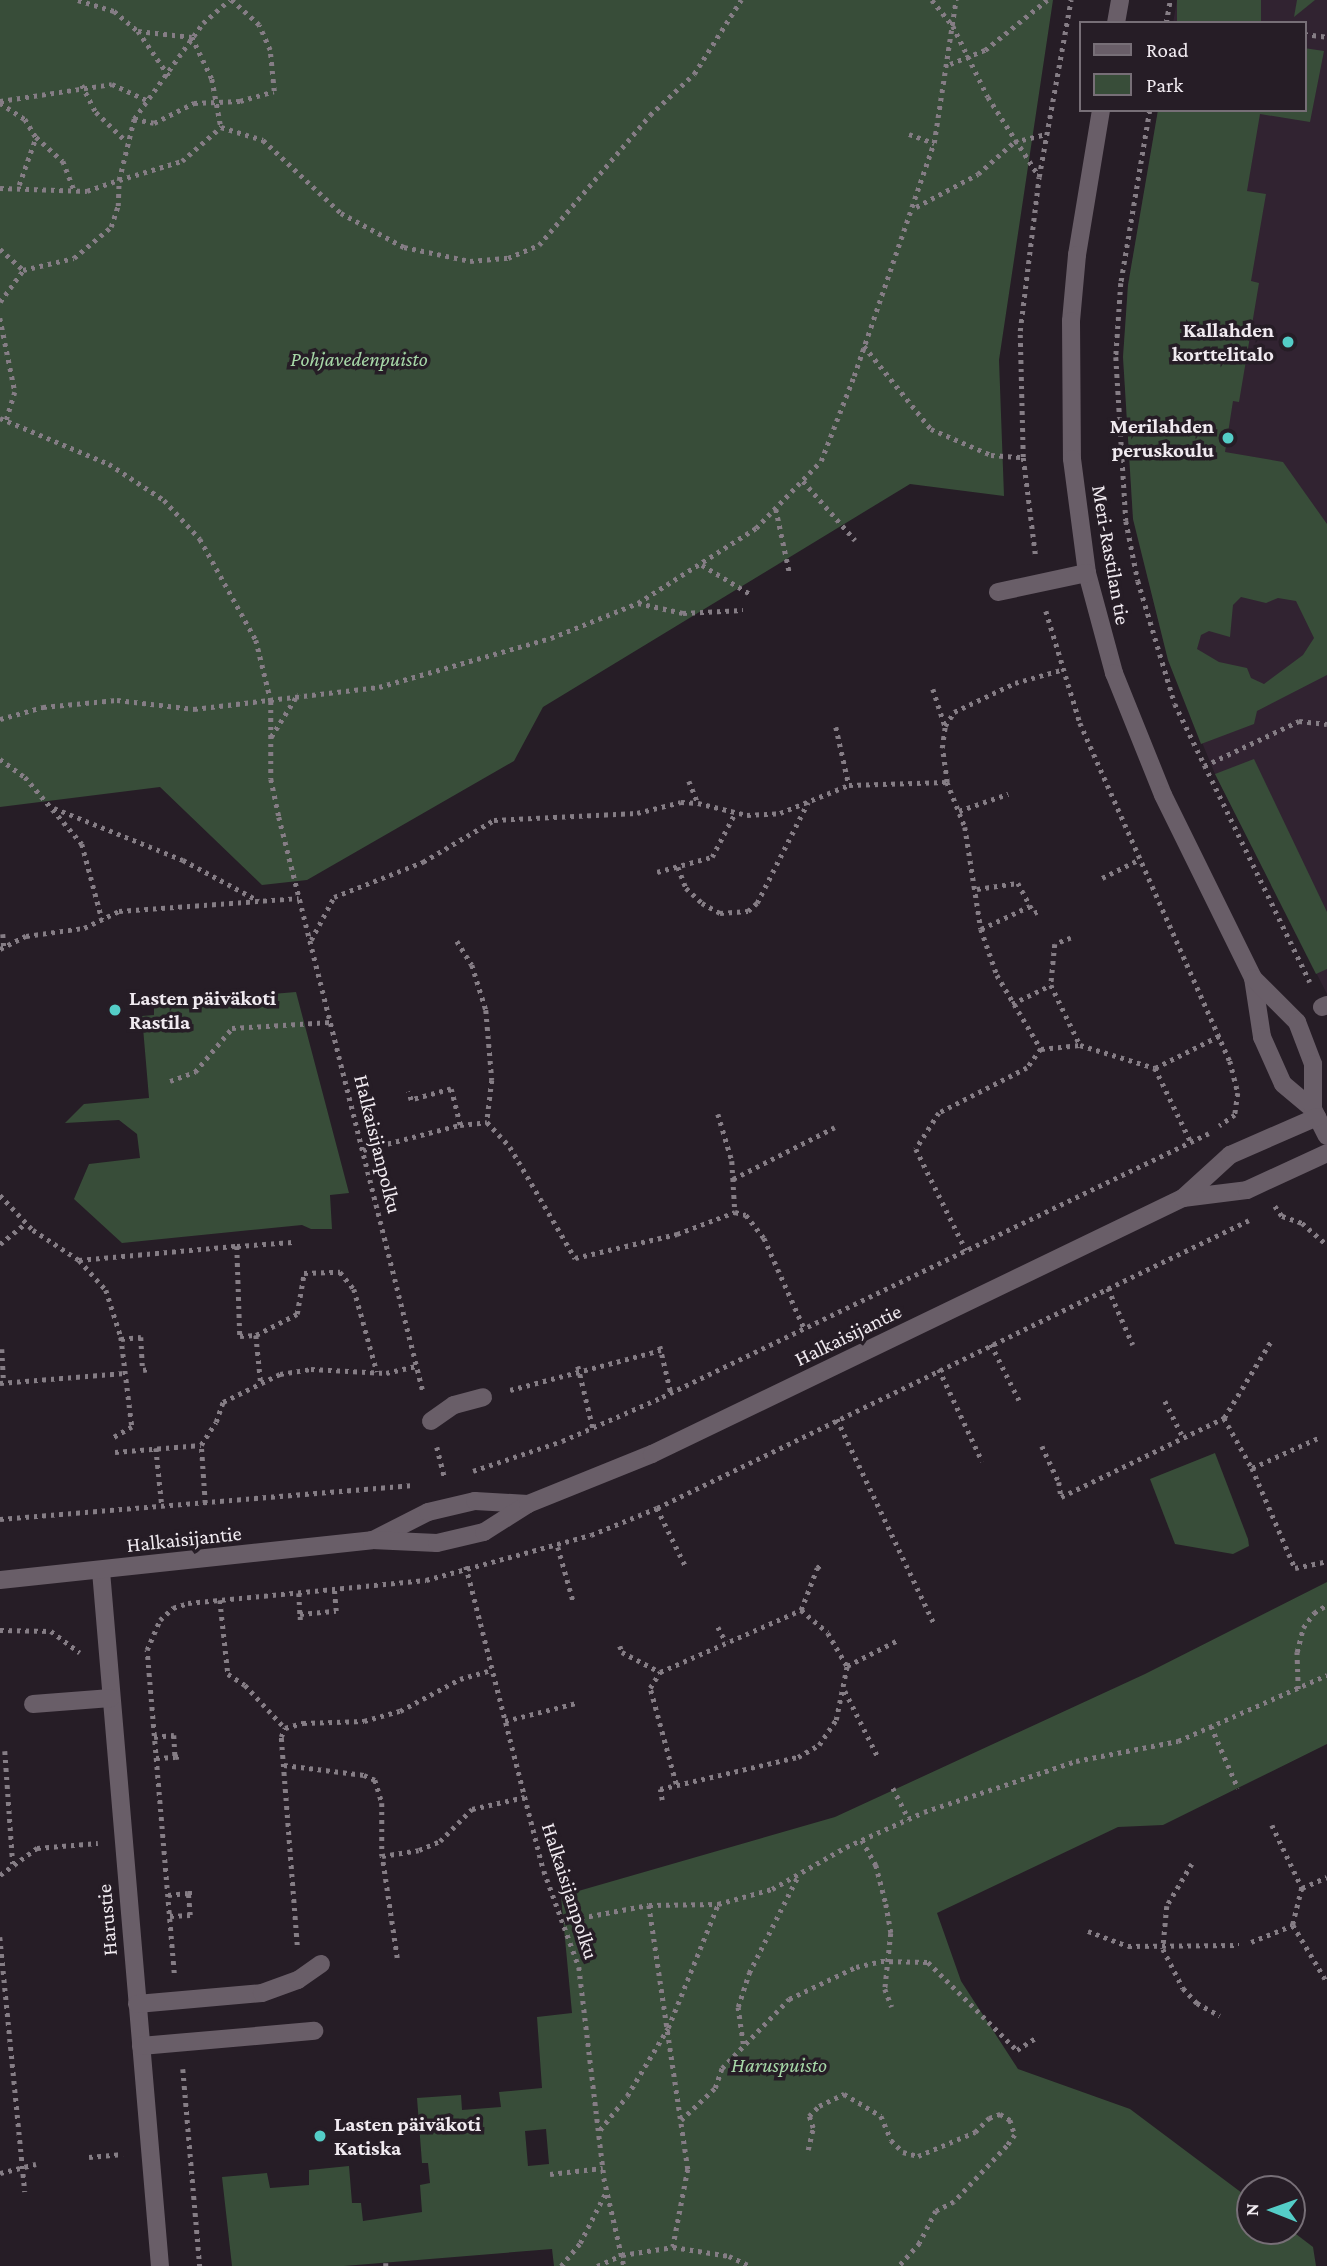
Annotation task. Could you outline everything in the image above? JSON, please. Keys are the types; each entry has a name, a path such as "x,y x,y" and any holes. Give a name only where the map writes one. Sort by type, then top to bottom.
{"street":[{"path":"1116,21 1120,0"},
{"name":"Meri-Rastilan tie","path":"1101,112 1077,255 1071,321 1072,459 1087,573 1114,673 1163,795 1252,978 1262,1037 1283,1084 1315,1113 1327,1136"},
{"path":"998,592 1087,573"},
{"name":"Meri-Rastilan tie","path":"1252,978 1297,1022 1313,1064 1315,1113"},
{"name":"Halkaisijantie","path":"0,1580 372,1540 437,1543 484,1532 528,1504 652,1454 1183,1198 1230,1155 1315,1113"},
{"name":"Halkaisijantie","path":"1183,1198 1247,1190 1327,1153"},
{"path":"431,1421 454,1405 483,1397"},
{"name":"Halkaisijantie","path":"372,1540 428,1512 475,1501 528,1504"},
{"name":"Harustie","path":"101,1570 160,2266"},
{"path":"33,1704 111,1698"},
{"path":"137,2004 262,1993 298,1980 321,1964"},
{"path":"141,2046 314,2031"}],"path":[{"path":"78,0 114,11 138,31 169,76"},
{"path":"0,302 23,270 74,257 111,228 118,206 119,180 126,141 134,120 147,100 169,76 192,37 230,0 259,25 270,50 274,91 240,101 194,103 154,123 134,120"},
{"path":"221,127 263,140 341,213 404,247 470,261 508,258 539,245 650,115 694,74 741,0"},
{"path":"932,0 953,26 1014,142 1039,177"},
{"path":"0,719 43,707 117,700 194,709 271,701 298,694 379,687 551,638 638,603 702,565 756,528 821,461 915,208 934,143 949,64 956,0"},
{"path":"949,64 985,50 1047,0"},
{"path":"1166,21 1170,0"},
{"path":"138,31 192,37"},
{"path":"1306,34 1327,37"},
{"path":"192,37 217,100 221,127"},
{"path":"0,102 82,85 113,84 147,100"},
{"path":"82,85 96,112 126,141"},
{"path":"0,102 24,120 36,137 63,161 74,189"},
{"path":"1150,112 1121,283 1117,425 1126,521 1138,581 1163,671 1203,766 1324,1006"},
{"path":"0,188 19,185 87,191 182,161 221,127"},
{"path":"909,134 934,143"},
{"path":"915,208 978,174 1014,142 1047,134"},
{"path":"19,185 36,137"},
{"path":"0,249 23,270"},
{"path":"0,318 15,392 6,421"},
{"path":"864,346 931,429 990,455 1023,457"},
{"name":"Halkaisijanpolku","path":"0,418 109,464 173,510 200,539 256,640 271,701 271,779 279,817 445,1479"},
{"path":"803,481 855,540"},
{"path":"776,508 790,575"},
{"path":"702,565 752,595"},
{"path":"638,603 683,612 743,610"},
{"path":"1041,1049 1012,1004 981,929 976,889 959,811 947,782 942,748 945,726 954,712 1016,683 1061,670"},
{"path":"933,689 945,726"},
{"path":"271,738 298,694"},
{"path":"1203,766 1299,721 1327,724"},
{"path":"836,727 849,785"},
{"path":"0,759 25,776 82,844 102,919"},
{"path":"689,781 698,803"},
{"path":"310,940 334,897 423,862 494,820 637,813 681,802 698,803 735,813 780,813 849,785 947,782"},
{"path":"959,811 1008,794"},
{"path":"678,867 686,888 702,904 720,913 748,911 757,903 808,802"},
{"path":"54,808 183,860 260,901"},
{"path":"657,872 712,857 735,813"},
{"path":"1102,878 1140,859"},
{"path":"976,889 1018,883 1034,913 1041,910"},
{"path":"2,948 26,936 84,928 119,911 299,898"},
{"path":"981,929 1030,906"},
{"path":"2,948 3,934"},
{"path":"1071,938 1055,944 1051,985 1080,1045"},
{"path":"457,941 472,965 486,1010 492,1080 487,1122 510,1147 575,1258 677,1234 735,1212 746,1215 764,1238 804,1328"},
{"path":"1012,1004 1051,985"},
{"path":"170,1081 195,1072 232,1028 331,1022"},
{"path":"966,1250 915,1149 939,1113 1027,1068 1041,1049 1080,1045 1155,1068 1219,1036"},
{"path":"1155,1068 1191,1142"},
{"path":"469,1472 593,1427 671,1393 1191,1142 1235,1115 1234,1074"},
{"path":"408,1091 411,1100 451,1089 460,1125"},
{"path":"718,1114 733,1179 735,1212"},
{"path":"363,1150 460,1125 487,1122"},
{"path":"733,1179 835,1127"},
{"path":"0,1195 26,1223 79,1260 106,1290 121,1339 132,1427 113,1438"},
{"path":"1275,1207 1282,1216 1318,1234 1327,1245"},
{"path":"0,1244 26,1223"},
{"path":"1318,1234 1327,1230"},
{"path":"79,1260 293,1242"},
{"path":"237,1246 240,1336 256,1335 297,1314 304,1273 340,1272 354,1289 377,1372"},
{"path":"1108,1288 1133,1345"},
{"path":"256,1335 261,1384"},
{"path":"121,1339 141,1338 143,1370 149,1369"},
{"path":"1042,1446 1059,1482 1061,1497 1224,1418 1270,1341"},
{"path":"991,1344 1019,1400"},
{"path":"483,1397 661,1348 671,1393"},
{"path":"2,1349 2,1383 125,1373"},
{"path":"205,1503 201,1445 216,1422 223,1402 280,1374 311,1369 377,1372 417,1366"},
{"path":"578,1366 593,1427"},
{"path":"939,1369 982,1461"},
{"path":"1166,1401 1184,1437"},
{"path":"1224,1418 1252,1468 1295,1568 1327,1561"},
{"path":"837,1419 934,1623"},
{"path":"1252,1468 1318,1438"},
{"path":"115,1452 201,1445"},
{"path":"156,1448 162,1506"},
{"path":"433,1482 457,1476"},
{"path":"0,1519 421,1484"},
{"path":"657,1508 686,1567"},
{"path":"880,1532 889,1528"},
{"path":"558,1546 573,1604"},
{"path":"642,1690 650,1688 660,1672 802,1610 817,1568 824,1563"},
{"name":"Halkaisijanpolku","path":"467,1572 552,1898 564,1921 579,1967 603,2168 624,2266"},
{"path":"299,1593 300,1617 336,1611 334,1590"},
{"path":"220,1600 228,1674 245,1685 285,1728"},
{"path":"1298,1689 1297,1651 1303,1628 1314,1613 1327,1605"},
{"path":"662,1800 660,1789 798,1757 819,1745 836,1720 847,1666 828,1633 802,1610"},
{"path":"718,1627 726,1642"},
{"path":"0,1630 51,1631 82,1655"},
{"path":"847,1666 896,1641"},
{"path":"620,1646 621,1652 660,1672"},
{"path":"147,1650 177,2001"},
{"path":"285,1728 303,1723 364,1721 400,1711 460,1679 492,1670"},
{"path":"564,1921 649,1905 718,1904 798,1876 862,1840 909,1819 1076,1761 1178,1741 1327,1675"},
{"path":"650,1688 676,1784"},
{"path":"844,1690 879,1759"},
{"path":"505,1721 576,1703"},
{"path":"1210,1726 1238,1788"},
{"path":"285,1728 281,1737 298,1980"},
{"path":"154,1737 174,1735 175,1757"},
{"path":"5,1751 13,1864"},
{"path":"156,1758 182,1756"},
{"path":"284,1765 374,1780 382,1803 382,1856 397,1958"},
{"path":"893,1788 909,1819"},
{"path":"382,1856 419,1850 440,1842 472,1809 524,1797"},
{"path":"1272,1825 1302,1888 1293,1925 1327,1982"},
{"path":"862,1840 876,1865 886,1904 891,1933 885,1989 891,2007"},
{"path":"0,1875 37,1848 99,1843"},
{"path":"1192,1864 1167,1906 1163,1949 1183,1988 1197,2003 1220,2016"},
{"path":"743,2045 738,2007 749,1973 798,1876"},
{"path":"1302,1888 1327,1877"},
{"path":"168,1895 191,1893 190,1914 170,1916"},
{"path":"599,2130 627,2096 668,2028 718,1904"},
{"path":"649,1905 688,2169 673,2247"},
{"path":"1251,1942 1293,1925"},
{"path":"1088,1931 1128,1946 1163,1949 1240,1945"},
{"path":"0,1937 25,2192"},
{"path":"681,2120 715,2088 722,2068 789,2000 856,1967 887,1961 928,1962 1017,2049 1037,2037"},
{"path":"180,2043 200,2266"},
{"path":"808,2150 813,2128 809,2116 818,2105 844,2094 881,2116 891,2140 903,2152 918,2155 975,2132 989,2118 999,2114 1010,2120 1014,2135 1007,2146 954,2202 936,2211 920,2243 899,2266"},
{"path":"89,2157 127,2154"},
{"path":"0,2173 22,2164 36,2164"},
{"path":"550,2174 603,2168"},
{"path":"561,2266 580,2243 607,2191"},
{"path":"597,2266 622,2255 673,2247 729,2256 750,2266"}],"shaded area":[{"name":"Merilahden peruskoulu","path":"1177,0 1327,0 1327,994 1215,774 1168,660 1133,519 1123,357 1128,285 1158,112 1306,112 1306,21 1173,21"}],"green space":[{"name":"Pohjavedenpuisto","path":"0,0 1053,0 999,360 1004,496 910,484 543,707 514,761 307,880 262,885 160,787 0,807"},
{"path":"1177,0 1261,0 1261,21 1177,21"},
{"path":"1297,0 1315,0 1294,17"},
{"path":"1306,48 1324,51 1310,122 1260,114 1247,191 1266,194 1251,281 1259,283 1239,402 1233,401 1225,452 1283,462 1327,524 1327,675 1257,711 1254,724 1201,744 1168,660 1133,519 1123,357 1128,285 1158,112 1306,112","holes":["1241,597 1266,603 1278,598 1296,601 1314,638 1303,655 1264,684 1251,678 1247,668 1219,662 1197,649 1201,635 1209,631 1230,637 1233,605"]},
{"path":"1254,759 1327,912 1327,969 1316,974 1215,774"},
{"path":"296,992 349,1193 330,1195 332,1229 311,1229 302,1225 122,1243 74,1199 89,1164 140,1158 137,1134 119,1120 65,1123 84,1104 149,1098 142,1016 154,1015 154,1004"},
{"path":"1215,1453 1248,1539 1249,1546 1233,1554 1175,1544 1150,1479"},
{"name":"Haruspuisto","path":"1327,1582 1327,1744 1163,1825 1118,1827 937,1913 961,1981 1018,2069 1130,2109 1236,2188 1236,2245 1306,2245 1306,2242 1313,2247 1316,2266 554,2266 552,2249 344,2266 232,2266 222,2177 267,2173 270,2188 309,2185 309,2170 349,2166 352,2203 361,2203 363,2221 422,2212 420,2185 430,2183 428,2163 422,2163 417,2098 461,2095 462,2110 501,2107 499,2092 542,2088 537,2017 572,2013 561,1896 835,1817 1145,1674","holes":["546,2129 549,2164 528,2166 525,2131"]}],"place":[{"name":"Kallahden korttelitalo","path":"1288,342"},
{"name":"Merilahden peruskoulu","path":"1228,438"},
{"name":"Lasten päiväkoti Rastila","path":"115,1010"},
{"name":"Lasten päiväkoti Katiska","path":"320,2136"}]}
